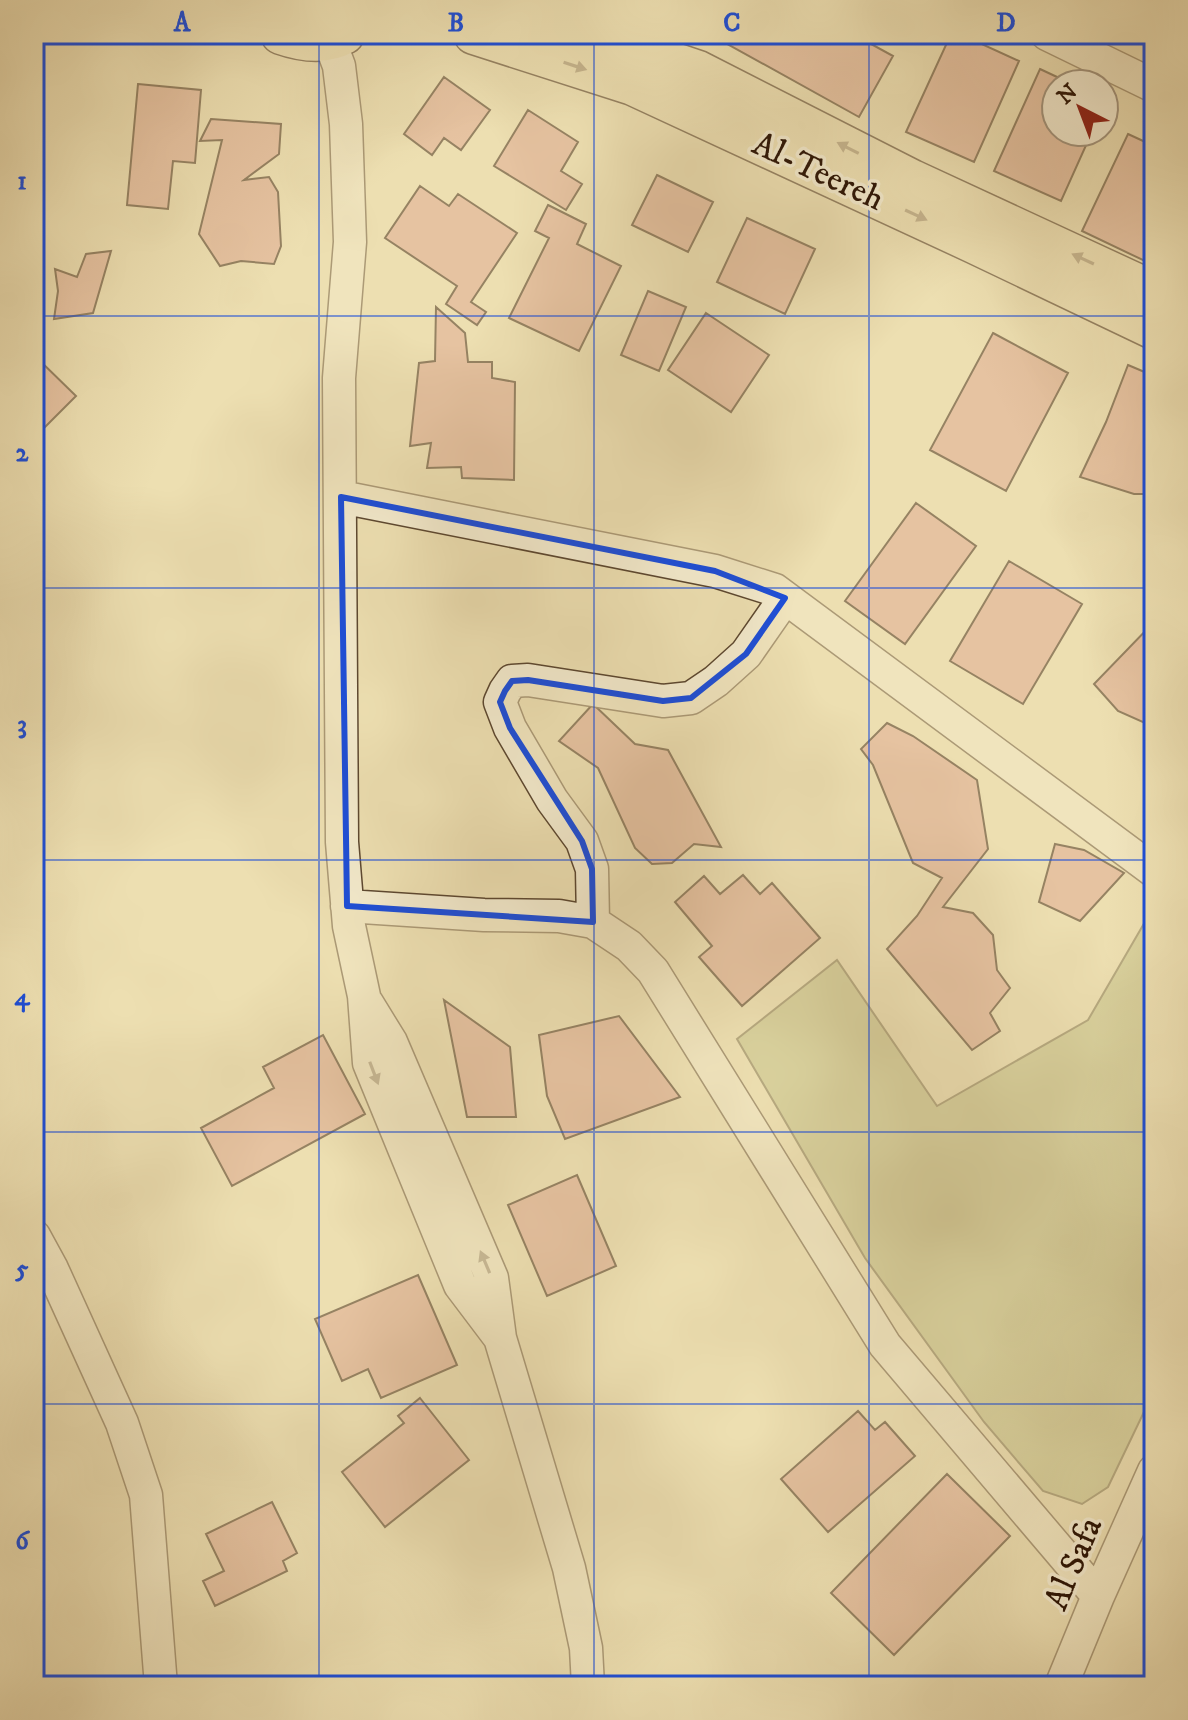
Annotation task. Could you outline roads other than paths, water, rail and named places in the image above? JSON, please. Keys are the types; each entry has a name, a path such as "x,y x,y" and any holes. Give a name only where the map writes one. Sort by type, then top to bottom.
{"main road":[{"path":"281,34 310,42 336,36"},
{"name":"Al-Teereh","path":"474,34 633,85 1154,329"},
{"name":"Al-Teereh","path":"588,34 698,71 912,180 1154,292"}],"street":[{"path":"1047,34 1154,86"},
{"path":"336,36 346,124 350,242 339,378 342,842 349,926 364,996 391,1042 492,1278 500,1338 569,1568 586,1648 588,1686"},
{"path":"341,497 715,571 775,590 1154,871"},
{"path":"593,922 592,869 582,841 552,800 510,728 500,702 505,691 512,681 528,680 663,701 691,698 746,654 785,598"},
{"path":"347,906 484,915 559,916 593,922 629,946 653,971 885,1345 1098,1596"},
{"path":"34,1236 122,1423 146,1495 161,1686"},
{"name":"Al Safa","path":"1061,1686 1154,1471"}]}
